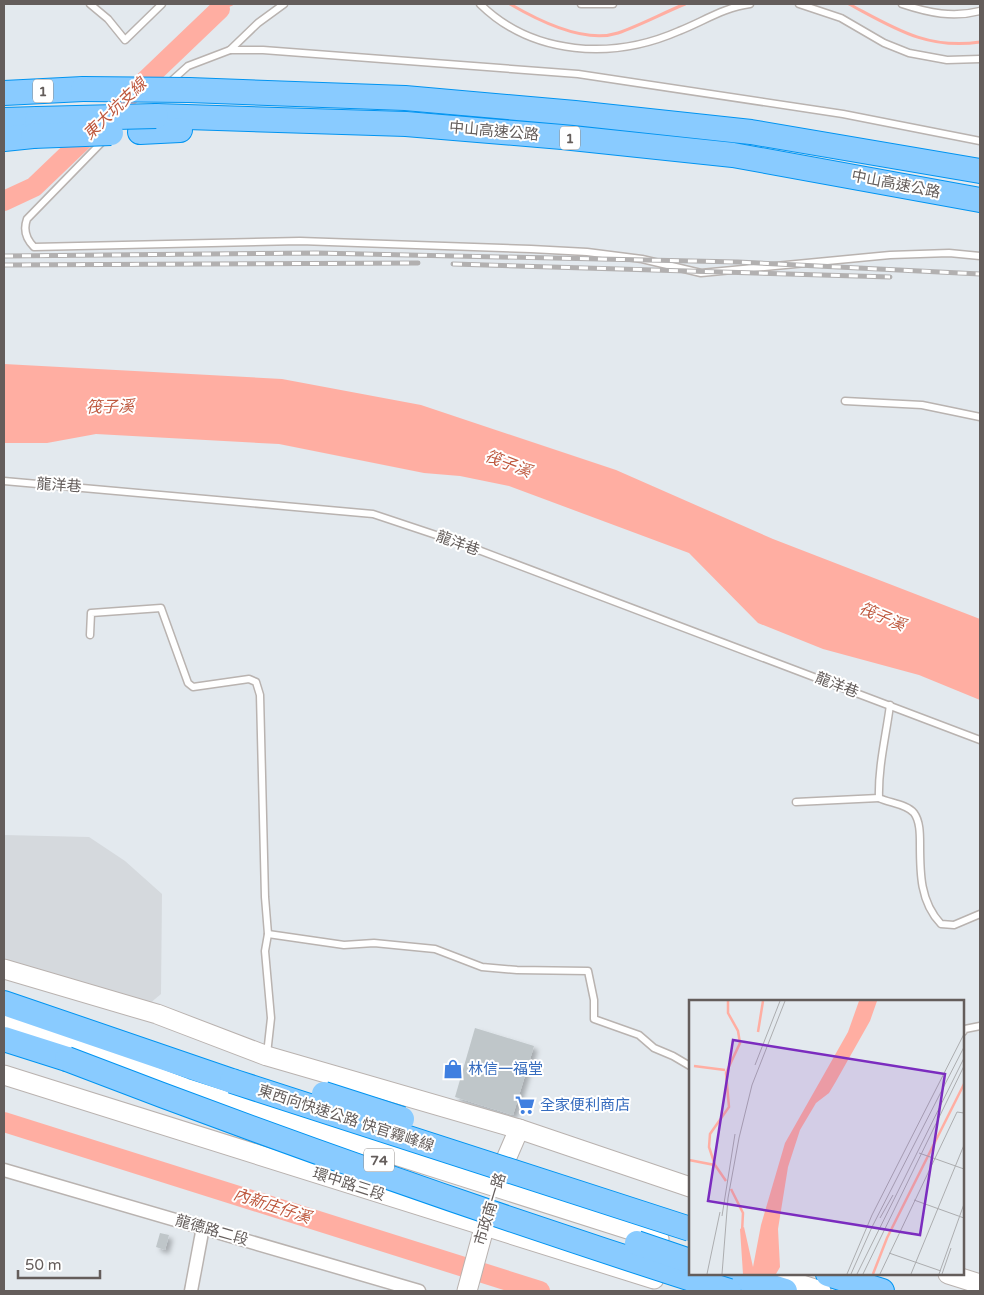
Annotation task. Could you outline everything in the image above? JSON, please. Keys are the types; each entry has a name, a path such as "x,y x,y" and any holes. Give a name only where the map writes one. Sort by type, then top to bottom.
{"highway":[{"path":"4,86 72,89"},
{"name":"中山高速公路","path":"4,93 72,89 189,90 405,98 575,113 751,132 980,171"},
{"name":"中山高速公路","path":"4,120 35,128 147,113 406,124 733,155 980,200"},
{"path":"4,139 35,128"},
{"name":"東西向快速公路 快官霧峰線","path":"4,1003 232,1080 689,1229"},
{"name":"東西向快速公路 快官霧峰線","path":"4,1039 689,1261"},
{"path":"67,1059 256,1132 499,1216 729,1291"},
{"path":"232,1080 284,1083 359,1104 689,1216"},
{"path":"734,1275 785,1291"},
{"path":"831,1275 882,1291"}],"street":[{"path":"4,969 156,1014 267,1056 519,1128 689,1187"},
{"path":"4,1012 689,1249"},
{"path":"4,1020 185,1088 689,1240"},
{"name":"環中路三段","path":"4,1075 482,1234 695,1291"},
{"name":"市政南一路","path":"467,1289 497,1182 519,1128"},
{"name":"龍德路二段","path":"4,1170 420,1291"},
{"path":"191,1291 203,1227"},
{"path":"770,1275 821,1291"},
{"path":"799,1275 850,1291"},
{"path":"951,1275 980,1284"}],"lane":[{"path":"90,4 108,19 125,40 162,4"},
{"path":"480,4 508,26 538,40 558,46 589,50 620,49 648,43 728,10 750,4"},
{"path":"581,4 613,4"},
{"path":"799,4 841,18 884,43 909,53 947,60 980,59"},
{"path":"902,4 940,15 980,12"},
{"path":"230,50 258,23 281,5"},
{"path":"980,142 843,114 578,74 263,50 230,50 188,66 147,113 105,139 27,219 25,224 26,237 34,248 300,241 530,249 587,252 642,259 701,273 890,254 949,253 980,256"},
{"path":"845,401 922,405 980,417"},
{"name":"龍洋巷","path":"4,481 373,514 460,543 980,740"},
{"path":"90,635 91,613 161,608 188,684 193,687 249,678 256,682 260,696 265,897 268,934 265,951 271,1018 267,1056"},
{"path":"879,798 878,774 883,757 890,705"},
{"path":"796,802 879,798 904,806 914,813 920,830 920,861 924,899 931,914 941,924 954,925 980,914"},
{"path":"268,934 344,945 374,943 434,949 482,967 517,970 588,971 593,990 594,1019 639,1035 654,1048 689,1065"},
{"path":"964,1030 980,1026"}],"shaded area":[{"path":"4,835 89,837 125,861 162,894 161,994 143,1009 4,969"}],"water":[{"name":"筏子溪","path":"4,364 282,379 421,405 616,470 773,539 980,619 980,700 919,675 823,649 758,623 689,553 509,486 460,476 424,473 279,444 96,434 47,443 4,443"}],"building":[{"path":"475,1028 534,1046 513,1115 455,1097"},
{"path":"160,1233 169,1235 165,1250 156,1247"}],"waterway":[{"name":"東大坑支線","path":"220,4 220,9 232,4"},
{"path":"510,4 548,24 591,36 605,36 627,30 685,4"},
{"path":"849,4 896,29 927,40 961,44 980,42"},
{"name":"東大坑支線","path":"4,201 34,187 220,9"},
{"name":"內新庄仔溪","path":"4,1122 540,1291"}],"railway":[{"path":"4,256 317,253 738,262 980,274"},
{"path":"4,265 418,263"},
{"path":"453,264 890,277"}],"place":[{"name":"林信一福堂","path":"453,1069"},
{"name":"全家便利商店","path":"525,1105"}]}
